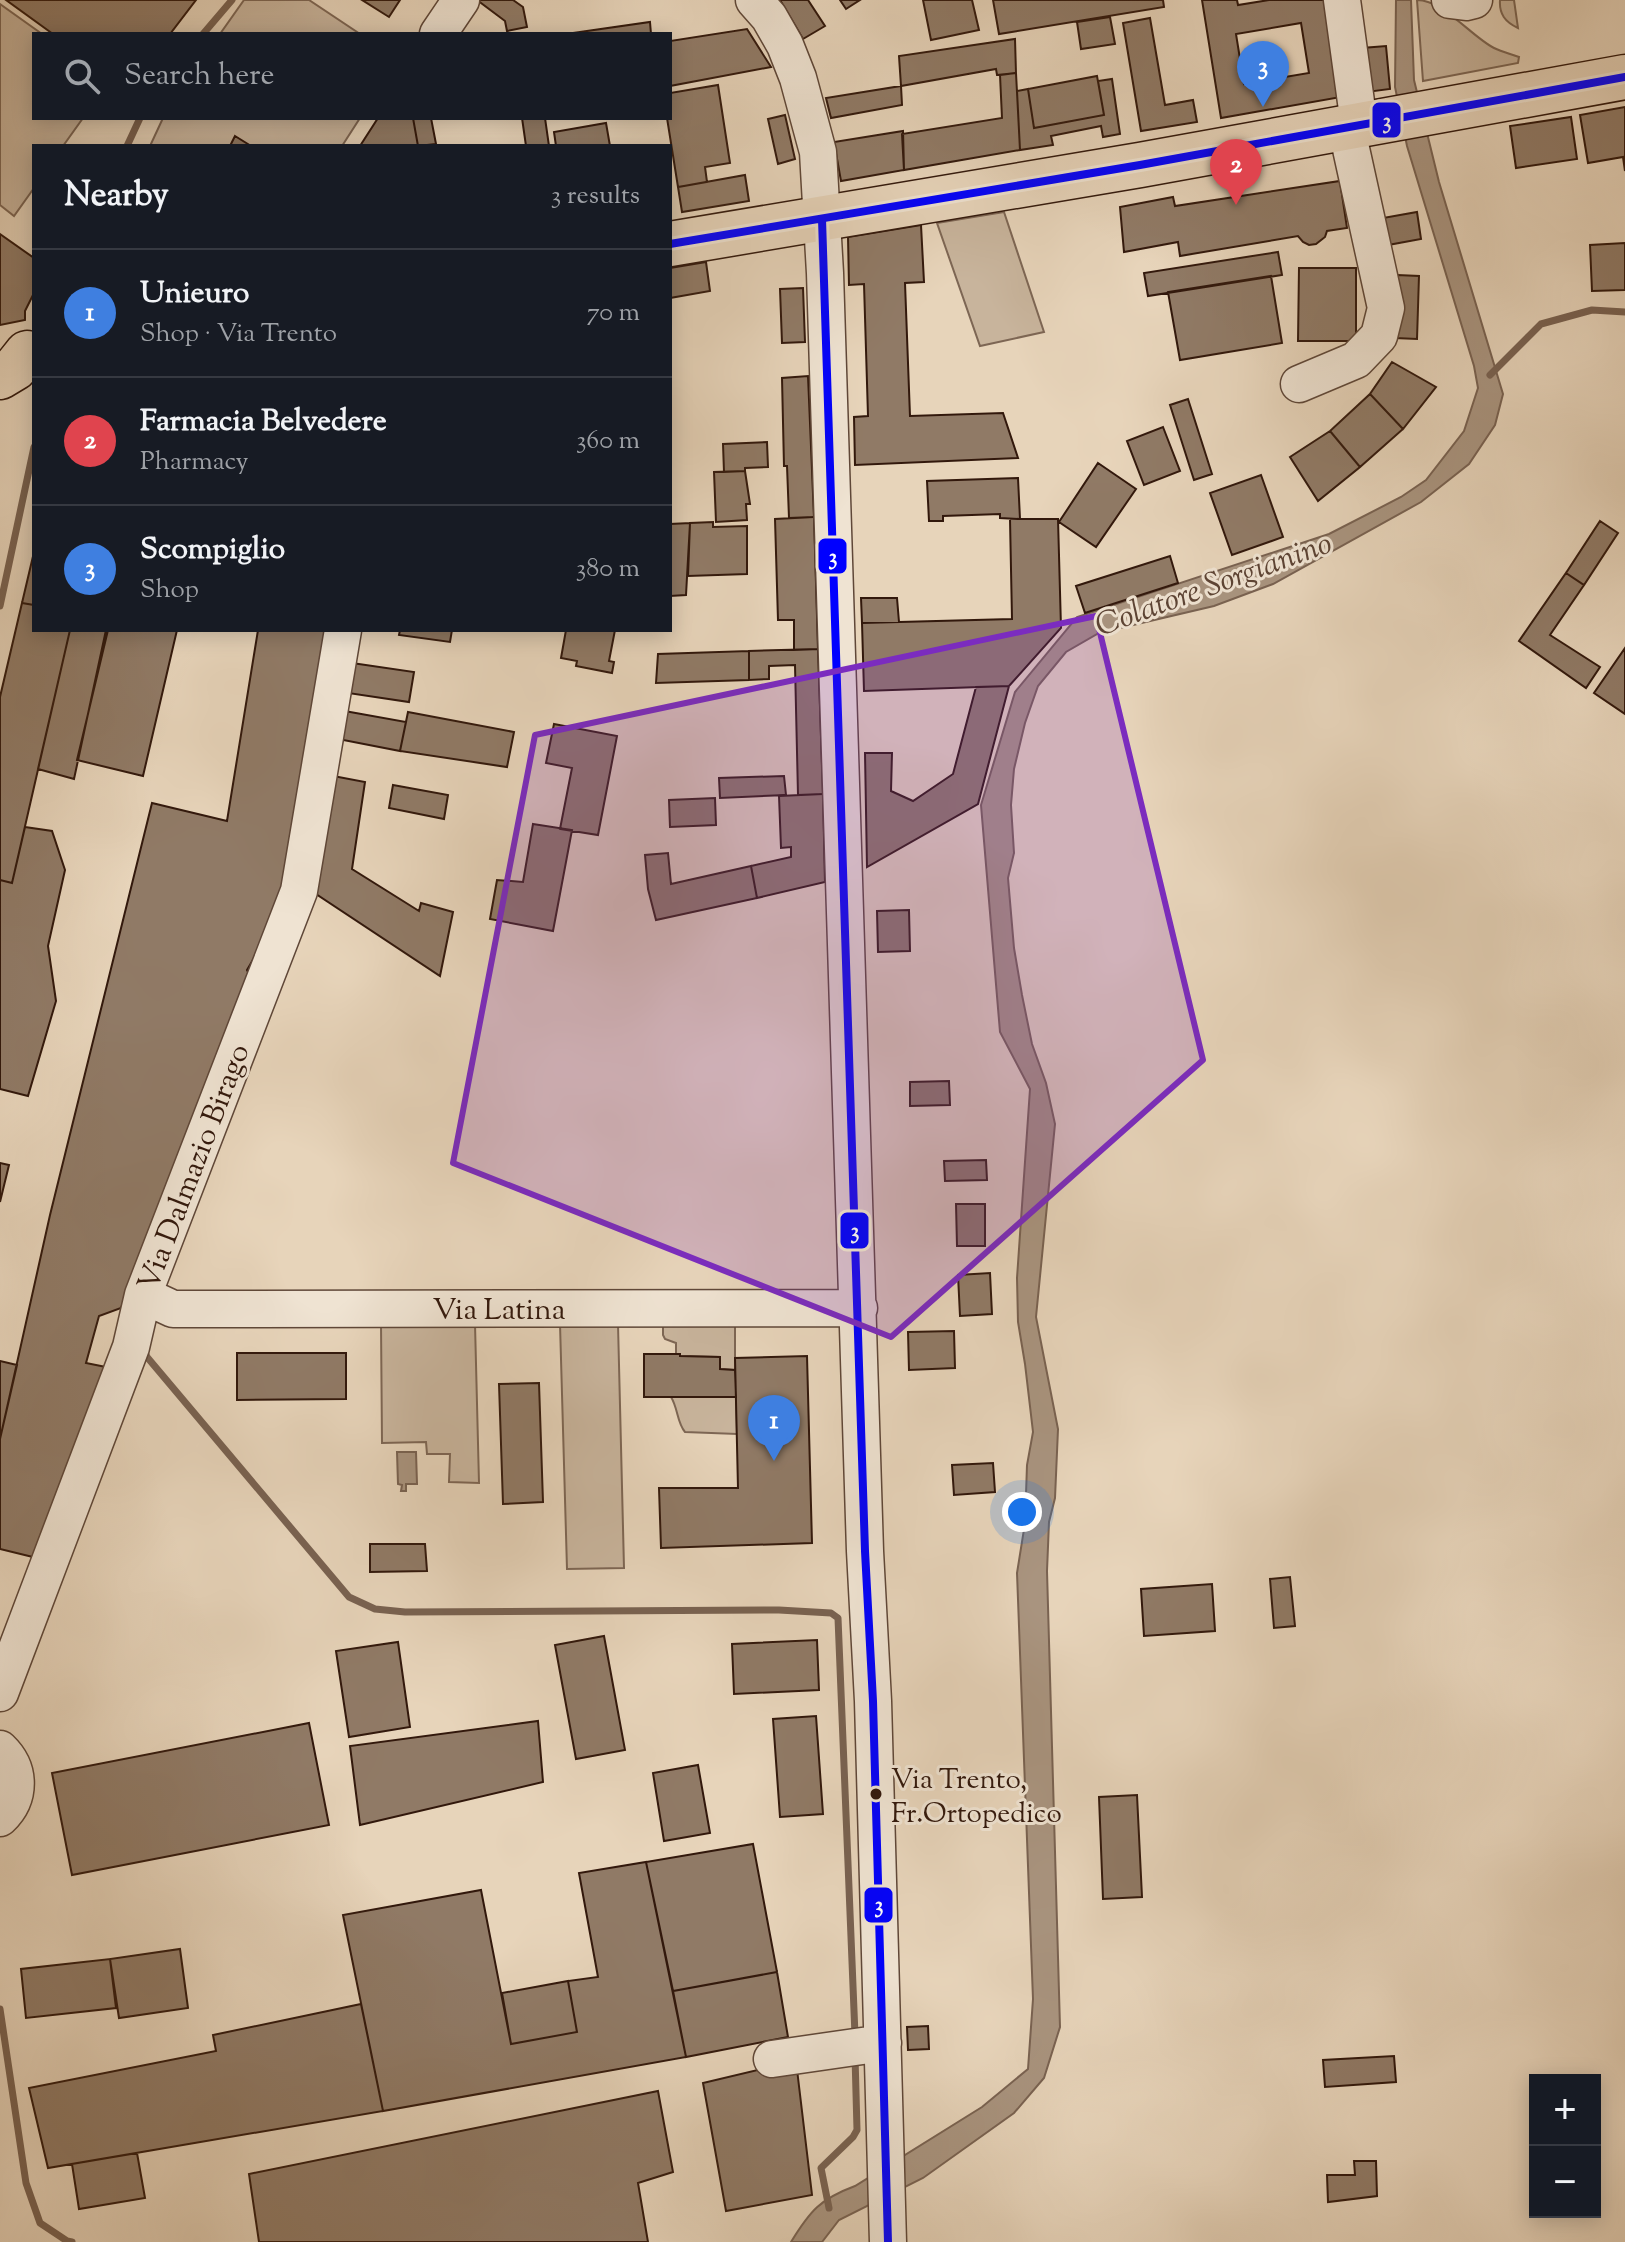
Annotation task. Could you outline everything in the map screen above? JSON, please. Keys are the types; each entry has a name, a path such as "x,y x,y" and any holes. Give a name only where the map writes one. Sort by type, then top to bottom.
{"main road":[{"path":"672,244 1140,165 1625,77"}],"street":[{"path":"439,32 461,0"},
{"path":"754,0 769,17 785,45 798,78 818,152 859,1308 861,2046 885,2141 887,2225"},
{"path":"1299,384 1356,360 1379,336 1386,308 1383,120 1342,0"},
{"path":"1450,0 1474,0"},
{"name":"Via Dalmazio Birago","path":"0,1693 131,1347 143,1295 299,891 343,632"},
{"name":"Via Latina","path":"143,1295 173,1309 859,1308"},
{"path":"0,1749 10,1761 16,1784 10,1806 0,1818"},
{"path":"772,2059 861,2046"}],"highlighted area":[{"path":"1096,616 1203,1060 891,1337 453,1163 535,735"}],"shaded area":[{"path":"244,0 309,0 357,32 221,32"},
{"path":"1417,0 1437,6 1485,43 1519,57 1518,63 1423,81"},
{"path":"1500,0 1514,0 1518,28 1504,17"},
{"path":"0,4 39,32 32,32 32,120 82,120 64,144 32,144 32,191 14,216 0,205"},
{"path":"162,120 359,120 343,144 151,144"},
{"path":"1004,212 1044,332 980,346 937,223"},
{"path":"381,1324 475,1324 479,1483 449,1482 450,1454 427,1454 426,1442 382,1443"},
{"path":"560,1324 618,1324 624,1568 567,1569"},
{"path":"735,1324 735,1370 720,1369 720,1357 680,1356 676,1354 676,1343 663,1335 663,1325"},
{"path":"671,1397 736,1397 737,1434 685,1432"}],"water":[{"name":"Colatore Sorgianino","path":"1396,0 1411,0 1414,80 1439,182 1503,394 1495,425 1469,464 1421,502 1273,584 1214,606 1099,633 1066,652 1038,686 1014,769 1011,805 1014,853 1008,878 1022,995 1032,1044 1046,1083 1055,1124 1036,1317 1058,1429 1047,1571 1060,2027 1044,2078 1014,2113 923,2178 839,2220 822,2242 791,2242 810,2214 824,2201 855,2186 982,2107 1028,2069 1033,1999 1017,1573 1033,1432 1018,1322 1017,1278 1030,1089 1000,1032 981,805 1015,692 1077,617 1329,534 1401,497 1426,480 1464,431 1478,388 1407,146 1395,87"},
{"path":"397,1452 416,1452 417,1484 406,1484 406,1491 401,1491 402,1485 398,1484"}],"building":[{"path":"6,0 196,0 172,32 50,32"},
{"path":"362,0 400,0 389,17"},
{"path":"477,0 513,0 523,7 527,27 507,31 505,21"},
{"path":"780,0 808,0 825,26 803,39"},
{"path":"840,0 860,0 846,9"},
{"path":"923,0 972,0 979,30 931,40"},
{"path":"993,0 1163,0 1164,7 999,34"},
{"path":"1202,0 1237,0 1238,5 1269,0 1326,0 1341,97 1221,118","holes":["1301,23 1309,73 1244,84 1236,34"]},
{"path":"1110,17 1115,44 1081,49 1077,22"},
{"path":"1150,18 1165,105 1193,100 1197,122 1141,131 1123,23"},
{"path":"650,22 651,32 580,32"},
{"path":"747,29 771,67 672,86 672,41"},
{"path":"1015,39 1016,73 997,75 996,69 901,86 899,56"},
{"path":"1386,46 1390,89 1367,92 1362,48"},
{"path":"1016,73 1020,150 904,170 902,134 1002,118 1000,75"},
{"path":"1097,76 1104,115 1034,128 1028,89"},
{"path":"1112,79 1120,134 1103,137 1101,126 1051,136 1053,145 1020,150 1017,91 1028,89 1034,128 1104,115 1098,81"},
{"path":"718,85 730,163 705,167 707,182 678,187 667,120 672,120 672,93"},
{"path":"901,86 902,105 831,118 826,98"},
{"path":"1625,107 1625,171 1623,157 1588,163 1580,115"},
{"path":"785,115 795,159 778,164 768,119"},
{"path":"1571,117 1577,159 1516,168 1510,126"},
{"path":"377,120 413,120 418,144 361,144"},
{"path":"413,120 431,120 436,144 418,144"},
{"path":"522,120 545,120 549,144 526,144"},
{"path":"606,123 610,144 556,144 554,132"},
{"path":"903,131 904,170 841,181 834,142"},
{"path":"235,136 248,144 231,144"},
{"path":"745,175 749,201 682,212 678,187"},
{"path":"1340,181 1347,228 1327,231 1316,244 1309,245 1298,236 1180,256 1178,242 1124,252 1120,207 1173,197 1175,206"},
{"path":"1417,212 1421,239 1388,245 1383,218"},
{"path":"921,225 924,282 905,283 910,416 1003,413 1018,458 855,465 854,417 868,416 864,284 849,285 848,237"},
{"path":"0,234 32,257 32,297 25,311 25,320 0,325"},
{"path":"1625,243 1625,290 1592,291 1590,245"},
{"path":"1278,252 1282,275 1148,296 1144,273"},
{"path":"706,262 710,291 672,298 672,268"},
{"path":"1299,268 1356,268 1356,341 1298,341"},
{"path":"1397,275 1419,276 1417,339 1395,338"},
{"path":"1271,276 1282,343 1180,360 1168,292"},
{"path":"803,288 805,342 782,343 780,289"},
{"path":"1392,362 1436,387 1403,429 1370,394"},
{"path":"808,376 814,517 789,518 782,378"},
{"path":"1370,394 1403,429 1360,467 1330,431"},
{"path":"1188,399 1212,474 1194,480 1170,405"},
{"path":"1163,427 1180,471 1144,485 1127,441"},
{"path":"1330,431 1360,467 1318,501 1290,457"},
{"path":"767,442 768,467 724,472 723,444"},
{"path":"1098,463 1136,489 1096,547 1059,522"},
{"path":"745,471 750,504 746,504 747,520 716,522 714,472"},
{"path":"1261,475 1283,537 1232,555 1210,493"},
{"path":"1018,478 1020,519 1000,518 1000,514 943,516 943,521 929,521 927,481"},
{"path":"814,517 818,649 794,650 794,620 778,620 775,519"},
{"path":"1010,519 1058,519 1061,628 1009,686 864,691 862,623 1012,619"},
{"path":"1600,521 1618,533 1584,585 1566,573"},
{"path":"713,522 713,527 747,526 747,574 688,576 690,523"},
{"path":"690,523 686,595 672,596 672,524"},
{"path":"1170,556 1178,583 1085,613 1076,586"},
{"path":"32,560 32,605 22,603"},
{"path":"1566,573 1584,585 1550,635 1600,667 1586,688 1519,641"},
{"path":"861,598 897,598 899,622 862,623"},
{"path":"22,603 32,605 32,632 70,632 12,883 0,880 0,697"},
{"path":"70,632 106,632 74,779 38,769"},
{"path":"108,632 177,632 143,776 77,760"},
{"path":"258,632 336,632 295,888 247,970 256,987 121,1308 99,1316 86,1363 106,1367 37,1558 0,1549 0,1439 50,1215 152,803 227,821"},
{"path":"400,632 452,632 450,642 399,635"},
{"path":"566,632 615,632 609,661 614,662 612,673 576,666 577,661 561,658"},
{"path":"1625,648 1625,714 1594,693"},
{"path":"818,649 823,794 798,795 795,665 769,666 769,679 749,680 749,651"},
{"path":"749,651 749,680 656,683 658,654"},
{"path":"352,663 414,672 409,702 348,693"},
{"path":"1009,686 978,804 867,867 865,753 892,753 891,791 913,801 953,774 976,687"},
{"path":"339,710 406,722 400,751 333,738"},
{"path":"408,712 514,732 507,767 400,751"},
{"path":"554,724 617,736 598,835 560,829 572,768 546,763"},
{"path":"328,775 365,782 352,869 419,911 421,903 453,912 440,976 310,890"},
{"path":"784,776 786,795 720,798 719,778"},
{"path":"393,785 448,795 444,819 389,808"},
{"path":"823,794 825,882 757,898 751,866 791,857 791,847 781,848 779,796"},
{"path":"715,798 716,825 670,827 669,800"},
{"path":"533,824 572,830 553,931 490,919 497,880 523,882"},
{"path":"25,827 52,831 65,870 48,946 56,1001 28,1096 0,1089 0,880 12,883"},
{"path":"668,853 671,884 751,866 757,898 656,920 648,889 645,855"},
{"path":"909,910 910,951 878,952 877,911"},
{"path":"949,1081 950,1105 910,1106 910,1082"},
{"path":"986,1160 987,1180 945,1181 944,1161"},
{"path":"0,1163 9,1165 0,1202"},
{"path":"956,1204 985,1204 985,1246 957,1246"},
{"path":"990,1273 992,1314 960,1316 958,1275"},
{"path":"954,1331 955,1368 909,1370 908,1332"},
{"path":"237,1353 346,1353 346,1399 237,1400"},
{"path":"644,1354 720,1357 720,1369 735,1370 736,1397 644,1397"},
{"path":"807,1356 812,1543 661,1548 659,1488 738,1488 735,1358"},
{"path":"0,1361 17,1365 0,1439"},
{"path":"539,1383 543,1502 503,1504 499,1384"},
{"path":"993,1463 995,1492 954,1495 952,1465"},
{"path":"370,1544 425,1544 427,1571 370,1572"},
{"path":"1290,1577 1295,1626 1274,1628 1270,1579"},
{"path":"1212,1584 1215,1631 1144,1636 1141,1589"},
{"path":"604,1636 625,1750 576,1759 555,1645"},
{"path":"817,1640 819,1690 734,1694 732,1644"},
{"path":"398,1642 410,1727 349,1737 336,1651"},
{"path":"816,1716 823,1814 780,1817 773,1719"},
{"path":"538,1721 543,1782 360,1825 350,1746"},
{"path":"309,1723 329,1825 72,1875 52,1773"},
{"path":"698,1765 710,1833 664,1841 653,1773"},
{"path":"1137,1795 1142,1897 1103,1899 1099,1797"},
{"path":"753,1844 777,1972 673,1991 646,1862"},
{"path":"646,1862 686,2057 383,2111 343,1915 481,1890 511,2044 577,2032 568,1981 598,1977 579,1873"},
{"path":"180,1949 188,2008 119,2018 110,1959"},
{"path":"110,1959 116,2008 26,2018 21,1969"},
{"path":"777,1972 788,2037 686,2057 673,1991"},
{"path":"568,1981 577,2032 511,2044 502,1993"},
{"path":"361,2004 383,2111 48,2168 29,2088 216,2051 213,2035"},
{"path":"928,2026 929,2049 908,2050 907,2027"},
{"path":"1394,2056 1396,2082 1325,2087 1323,2060"},
{"path":"796,2061 812,2195 726,2211 703,2083"},
{"path":"658,2091 673,2172 638,2183 648,2242 259,2242 249,2174"},
{"path":"137,2153 145,2198 79,2209 72,2164"},
{"path":"1354,2161 1376,2161 1377,2196 1328,2202 1327,2175 1355,2175"}],"waterway":[{"path":"205,32 232,0"},
{"path":"128,144 139,120"},
{"path":"1490,375 1541,324 1592,310 1625,312"},
{"path":"0,606 32,456"},
{"path":"143,1348 147,1357 349,1597 375,1609 405,1612 779,1610 831,1613 838,1618 855,2035"},
{"path":"0,2009 26,2183 40,2223 72,2242"},
{"path":"829,2208 821,2168 857,2130 855,2056"}],"transit line":[{"name":"3","path":"672,244 1140,165 1625,77"},
{"name":"3","path":"822,219 865,1551 873,1701 888,2242"}],"place":[{"name":"Scompiglio","path":"1263,107"},
{"name":"Farmacia Belvedere","path":"1236,205"},
{"name":"Unieuro","path":"774,1461"},
{"name":"Via Trento, Fr.Ortopedico","path":"876,1794"}]}
